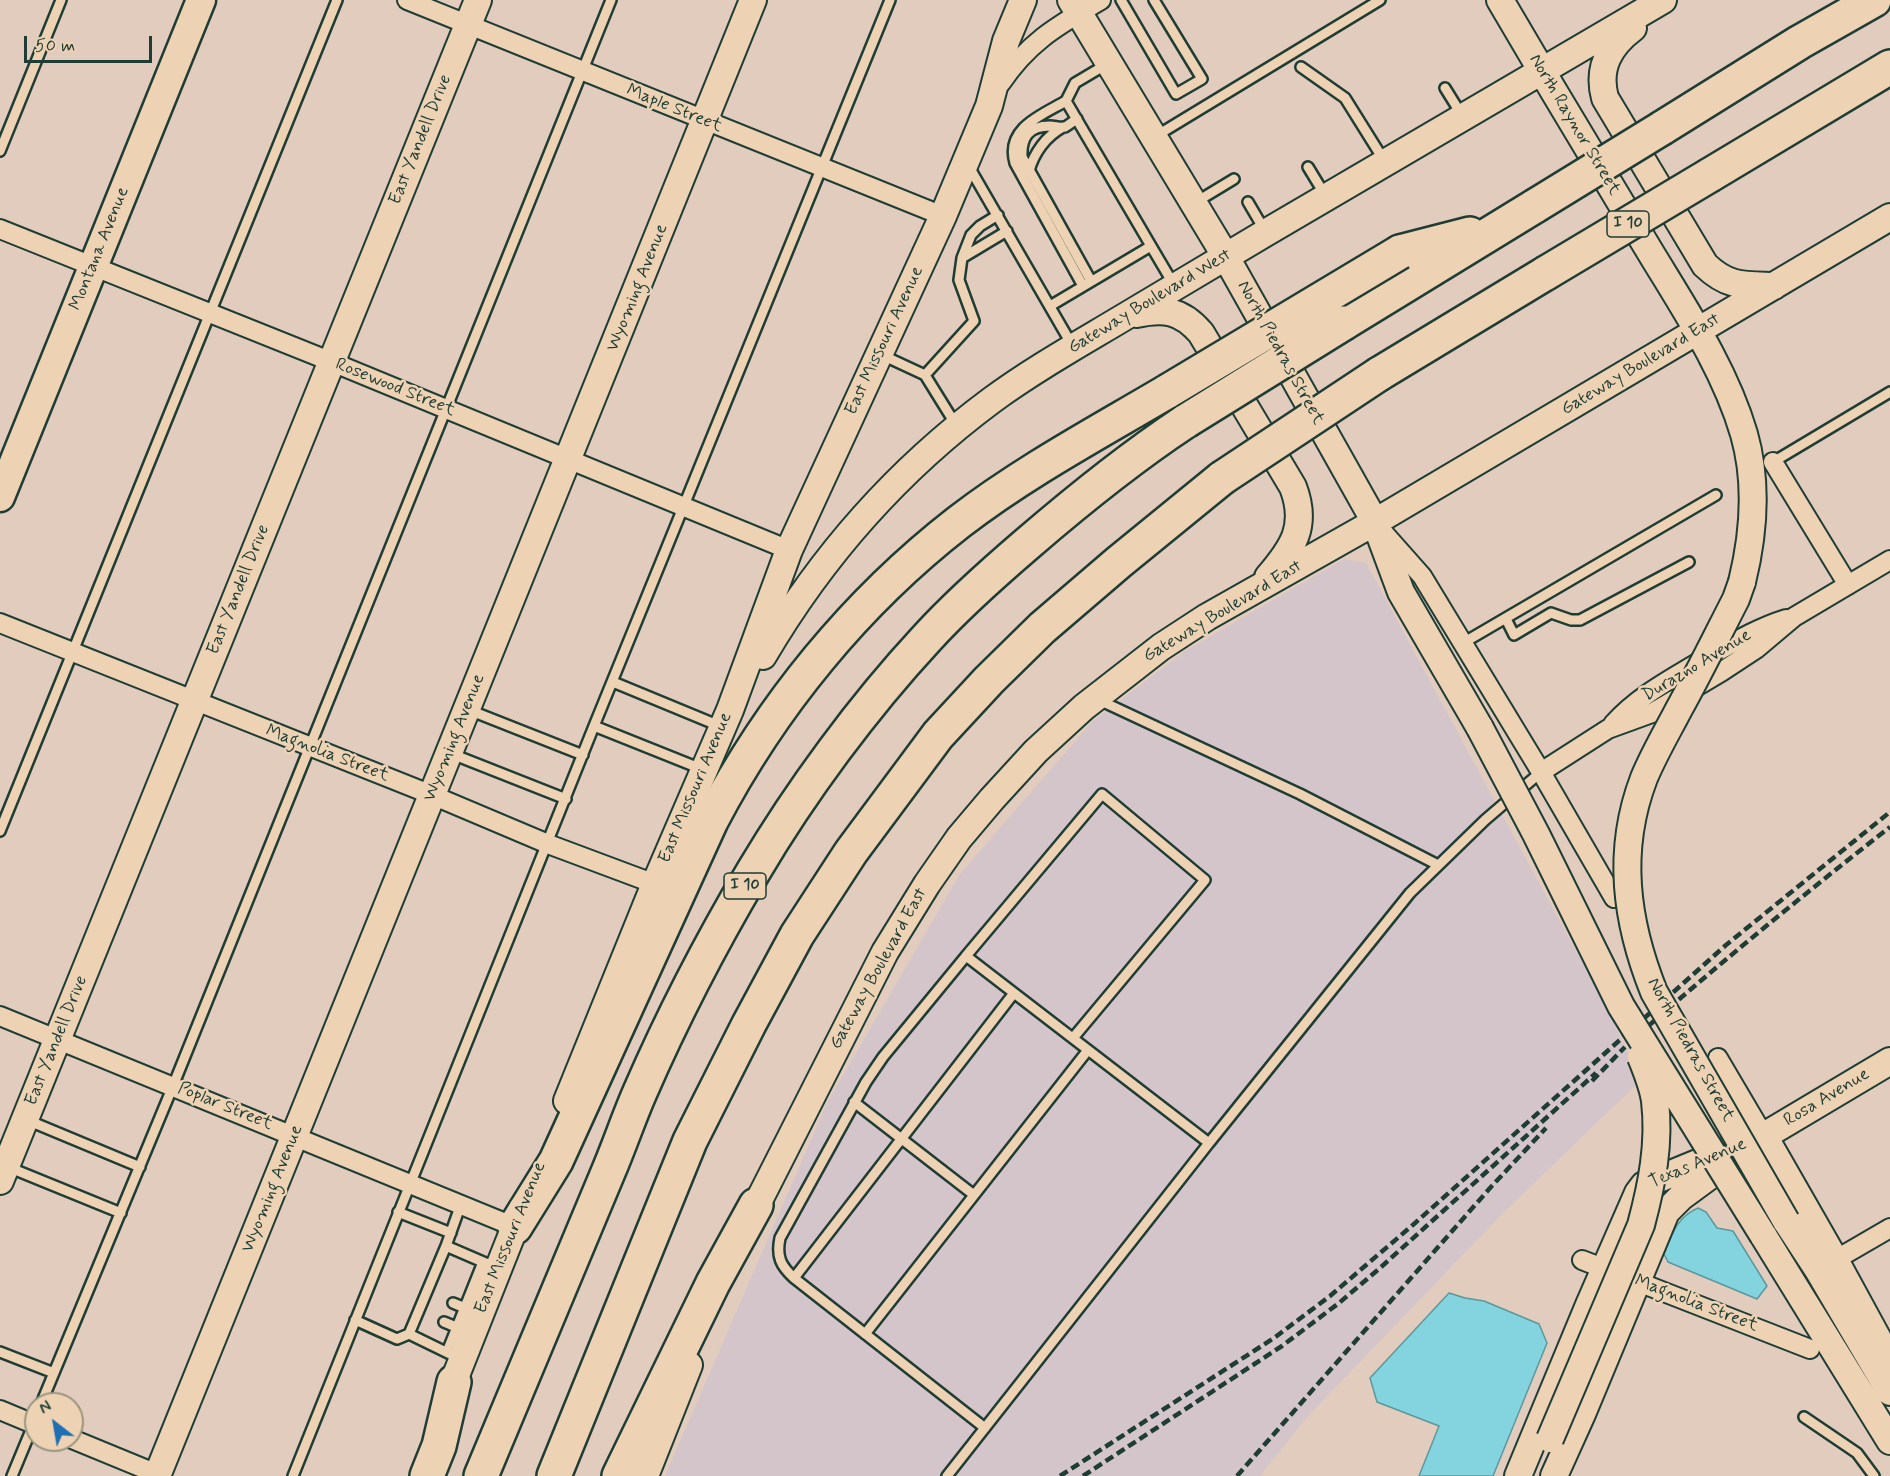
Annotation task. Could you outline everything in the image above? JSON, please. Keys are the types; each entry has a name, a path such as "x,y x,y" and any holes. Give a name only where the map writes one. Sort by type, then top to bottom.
{"highway":[{"path":"1800,42 1825,0"},
{"name":"I 10","path":"481,1476 649,1073 709,950 754,870 797,803 855,724 920,646 975,590 1068,508 1133,456 1800,42 1874,0"},
{"name":"I 10","path":"554,1476 690,1141 797,935 850,852 938,735 989,680 1042,628 1222,478 1379,374 1890,67"},
{"path":"1759,145 1890,92"},
{"path":"515,1227 556,1161 711,821 735,775 802,679 867,605 906,567 960,522 1049,462 1400,252 1501,227"},
{"path":"619,1476 713,1283 756,1205"},
{"path":"427,1476 439,1446 454,1364"}],"main road":[{"name":"Montana Avenue","path":"0,498 201,0"},
{"name":"East Yandell Drive","path":"3,1173 478,0"},
{"name":"Wyoming Avenue","path":"159,1475 753,0"},
{"name":"East Missouri Avenue","path":"414,1476 472,1311 491,1265 515,1227 655,884 727,719 789,550 942,216 989,106 1006,41 1023,0"},
{"name":"North Raynor Street","path":"1500,0 1698,331 1734,408"},
{"name":"Gateway Boulevard West","path":"727,719 793,606 840,544 882,497 957,427 994,399 1074,347 1385,162 1664,0"},
{"path":"1669,0 1622,35 1610,50 1602,72 1605,98 1705,265 1723,280 1743,285 1774,286"},
{"name":"North Piedras Street","path":"1075,7 1226,257 1375,522 1401,592 1480,728 1622,1006 1890,1441"},
{"name":"Gateway Boulevard East","path":"645,1476 756,1205 885,952 959,838 1036,751 1095,698 1161,647 1207,617 1375,522 1890,217"},
{"path":"1126,316 1155,310 1183,316 1192,322 1201,333 1293,487 1300,516 1298,532 1292,546 1260,587"},
{"name":"North Piedras Street","path":"1734,408 1744,434 1750,465 1753,500 1748,556 1742,582 1720,629 1656,750 1643,781 1633,817 1628,848 1627,879 1635,935 1642,962 1654,992 1786,1221 1818,1270 1890,1392"},
{"path":"1537,1476 1550,1439 1641,1225 1654,1175 1656,1137 1654,1099 1622,1006"},
{"name":"Rosa Avenue","path":"1764,1136 1890,1060"},
{"name":"North Piedras Street","path":"1764,1136 1890,1361"},
{"name":"Texas Avenue","path":"1518,1476 1594,1264 1638,1193 1644,1185 1764,1136"},
{"name":"Texas Avenue","path":"1554,1476 1666,1212 1682,1197 1764,1136"}],"street":[{"name":"Maple Street","path":"407,0 942,216"},
{"name":"East Missouri Avenue","path":"989,106 1000,83 1023,53 1075,7 1101,0"},
{"name":"Rosewood Street","path":"0,229 332,362 789,550"},
{"path":"1773,462 1848,585"},
{"name":"North Piedras Street","path":"1375,522 1422,576 1541,772 1614,898"},
{"name":"Durazno Avenue","path":"1541,772 1608,729 1652,712 1721,672 1756,649 1794,617 1890,560"},
{"name":"Magnolia Street","path":"0,623 432,795 548,844 655,884"},
{"name":"Poplar Street","path":"0,1016 515,1227"},
{"name":"North Piedras Street","path":"1718,1058 1764,1136"},
{"path":"1835,1260 1890,1228"},
{"name":"Magnolia Street","path":"1594,1264 1810,1349"},
{"path":"0,1410 24,1418"},
{"path":"84,1444 159,1475"}],"lane":[{"path":"0,151 61,0"},
{"path":"0,831 337,0"},
{"path":"46,1392 173,1086 611,0"},
{"path":"293,1476 594,726 890,0"},
{"path":"1121,0 1176,94 1202,80 1154,0"},
{"path":"1154,138 1380,0"},
{"path":"1087,283 1020,173 1013,155 1014,143 1022,127 1066,100 1075,83 1109,63"},
{"path":"1301,66 1345,98 1385,162"},
{"path":"1445,88 1463,117"},
{"path":"1066,100 1175,287"},
{"path":"1029,171 1033,158 1053,132 1077,119"},
{"path":"1063,127 1049,126 1028,133 1022,144 1022,157 1087,283"},
{"path":"966,160 1074,347"},
{"path":"1308,167 1326,198"},
{"path":"1194,203 1234,179"},
{"path":"1248,202 1266,233"},
{"path":"925,375 974,321 959,280 962,258 971,235 980,226 998,215"},
{"path":"962,258 1007,231"},
{"path":"1050,306 1151,246"},
{"path":"879,354 925,375 957,427"},
{"path":"1773,462 1890,392"},
{"path":"1463,643 1716,495"},
{"path":"1506,619 1514,635 1551,614 1571,620 1580,620 1689,562"},
{"path":"613,682 727,719"},
{"path":"1095,698 1300,794 1438,865"},
{"path":"467,709 583,755"},
{"path":"594,726 704,770"},
{"path":"449,753 566,799"},
{"path":"947,1476 1389,918 1438,865 1502,804 1541,772"},
{"path":"986,1428 784,1269 779,1261 780,1238 854,1102 883,1058 1102,794 1206,880 1073,1038"},
{"path":"966,956 1209,1143"},
{"path":"794,1278 1014,993"},
{"path":"865,1334 1088,1050"},
{"path":"854,1102 974,1195"},
{"path":"25,1119 140,1167"},
{"path":"3,1173 121,1213"},
{"path":"355,1320 397,1339 409,1334 423,1313 439,1275 446,1246 461,1204"},
{"path":"398,1212 451,1233"},
{"path":"446,1246 491,1265 472,1288 472,1311 456,1327 454,1364"},
{"path":"461,1284 472,1288"},
{"path":"453,1304 472,1311"},
{"path":"444,1322 456,1327"},
{"path":"409,1334 454,1364"},
{"path":"0,1352 54,1373"},
{"path":"1804,1417 1857,1453 1874,1476"},
{"path":"12,1476 24,1448"}],"shaded area":[{"path":"1344,559 1366,563 1605,1005 1641,1080 1501,1215 1307,1417 1260,1476 665,1476 827,1103 960,874 1092,722 1185,651"}],"water":[{"path":"1698,1208 1706,1212 1717,1228 1733,1231 1767,1286 1757,1299 1668,1262 1664,1254 1676,1227 1685,1216"},
{"path":"1449,1293 1484,1301 1539,1324 1547,1343 1493,1476 1419,1476 1439,1426 1377,1402 1370,1378"}],"railway":[{"path":"1060,1476 1274,1338 1330,1296 1414,1224 1726,945 1890,812"},
{"path":"1638,1035 1762,929 1890,827"},
{"path":"1592,1081 1625,1047"},
{"path":"1083,1476 1282,1346 1339,1303 1596,1073"},
{"path":"1237,1476 1490,1188 1546,1128"}]}
